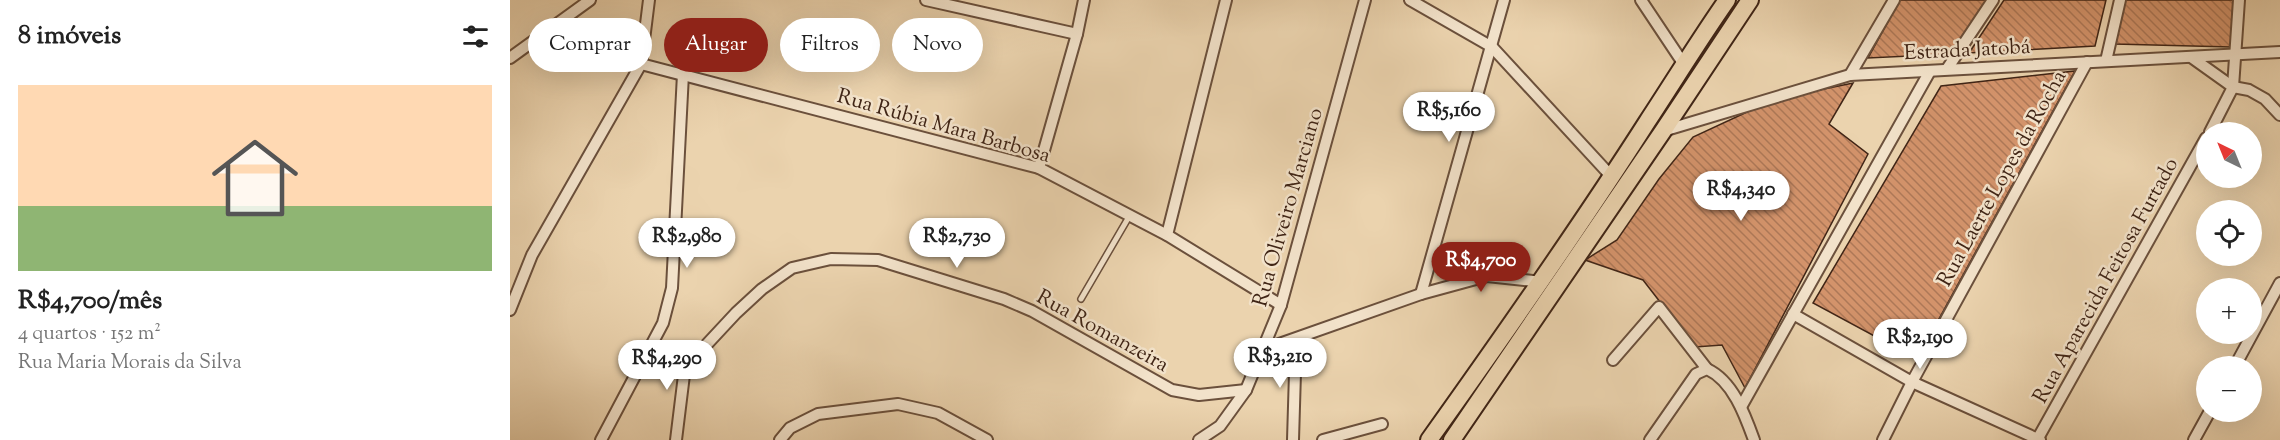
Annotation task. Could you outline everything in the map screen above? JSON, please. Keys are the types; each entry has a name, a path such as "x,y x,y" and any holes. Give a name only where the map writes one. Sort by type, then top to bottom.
{"main road":[{"path":"1429,440 1540,282 1683,63 1727,0"},
{"path":"1452,440 1664,131 1750,0"}],"street":[{"path":"510,58 590,0"},
{"path":"647,18 649,0"},
{"path":"926,0 1077,34"},
{"path":"1039,168 1077,34 1084,0"},
{"path":"1167,235 1226,0"},
{"name":"Rua Oliveiro Marciano","path":"1199,440 1220,426 1246,390 1265,349 1281,304 1365,0"},
{"path":"1410,0 1492,47 1611,176"},
{"path":"1421,294 1504,0"},
{"path":"1641,0 1683,63"},
{"path":"1850,75 1894,0"},
{"path":"1947,69 1993,0"},
{"path":"2106,61 2120,0"},
{"path":"2215,122 2233,87 2239,0"},
{"name":"Estrada Jatobá","path":"1664,131 1850,75 2280,52"},
{"path":"2190,57 2233,87 2249,90 2265,99 2280,115"},
{"name":"Rua Laerte Lopes da Rocha","path":"1883,440 1912,382 2087,62"},
{"name":"Rua Rúbia Mara Barbosa","path":"652,67 1039,168 1167,235 1281,304"},
{"path":"1741,407 1930,70"},
{"path":"510,310 532,255 636,72"},
{"path":"601,440 663,323 672,288 683,74"},
{"name":"Rua Aparecida Feitosa Furtado","path":"2038,440 2196,156"},
{"name":"Rua Romanzeira","path":"676,440 684,375 695,357 762,289 792,268 831,259 878,260 1004,299 1032,311 1172,390 1199,395 1246,390"},
{"path":"1265,349 1421,294 1487,276 1558,284"},
{"path":"510,285 522,280"},
{"path":"2240,356 2280,283"},
{"path":"1613,360 1659,307 1707,369 1720,378 1741,407 1754,440"},
{"path":"1793,314 1912,382 2038,440"},
{"path":"1293,440 1296,339"},
{"path":"1650,440 1696,374 1707,369"},
{"path":"780,440 790,428 818,414 898,404 938,413 987,440"},
{"path":"2194,440 2204,422"},
{"path":"1323,440 1382,424"}],"lane":[{"path":"1081,299 1130,215"}],"building":[{"path":"1900,0 1987,0 1952,54 1868,58"},
{"path":"2004,0 2106,0 2095,46 1969,53"},
{"path":"2124,0 2233,0 2231,47 2115,44"},
{"path":"2075,71 1917,359 1813,303 1941,86"},
{"path":"1853,83 1829,124 1868,154 1745,388 1722,345 1695,347 1643,280 1585,260 1617,240 1659,179 1693,137 1775,99"}]}
